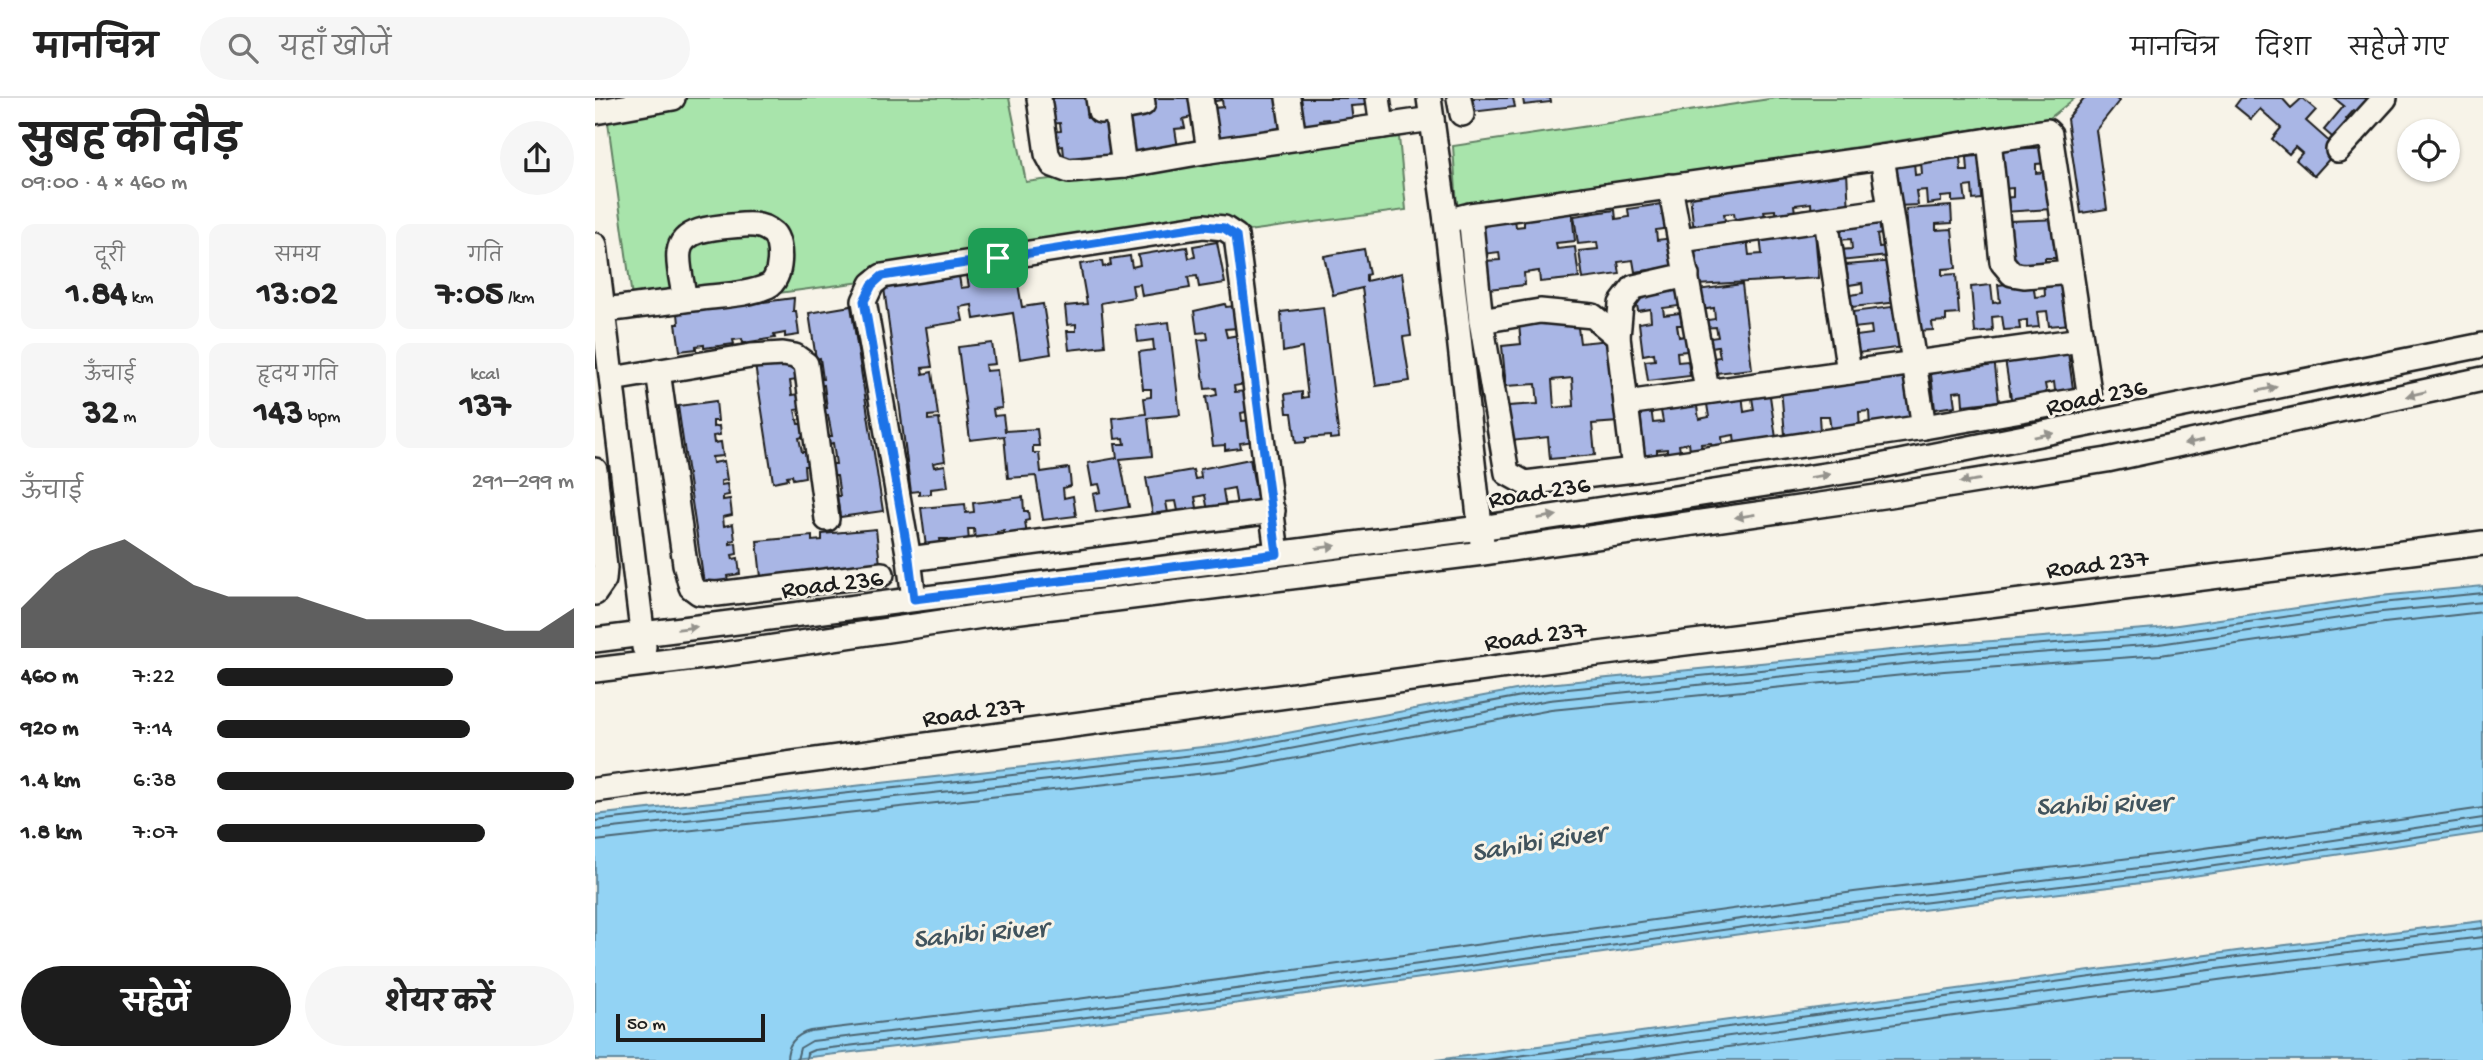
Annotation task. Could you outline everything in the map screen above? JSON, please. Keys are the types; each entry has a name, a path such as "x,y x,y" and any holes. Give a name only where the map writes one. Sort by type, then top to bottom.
{"street":[{"path":"595,112 631,102 673,98"},
{"path":"1039,98 1047,154 1053,165 1069,171 1124,166 1382,126 1431,109 1483,553"},
{"path":"1124,166 1107,104 1143,104 1142,98"},
{"path":"1201,98 1209,151"},
{"path":"1288,98 1294,138"},
{"path":"1378,98 1382,126"},
{"path":"2339,150 2385,98"},
{"path":"1446,221 1470,215 2049,132 2090,398 1924,427 1634,470 1525,483 1507,472 1482,321 1470,215"},
{"path":"1989,140 2002,262 2012,274 2024,276 2071,272"},
{"path":"1882,158 1924,427"},
{"path":"1670,186 1707,390"},
{"path":"1681,240 1889,210"},
{"path":"1826,219 1849,372"},
{"path":"603,310 753,292 772,285 777,277 778,258 778,241 773,233 756,224 710,229 685,238 678,252 685,300"},
{"path":"914,599 864,301 872,285 882,276 1204,226 1224,228 1236,236 1277,554"},
{"path":"595,245 603,310 602,355 612,379 644,634 645,664"},
{"path":"1634,470 1618,337 1621,304 1634,287 1687,275"},
{"path":"1482,321 1540,311 1593,316 1618,337"},
{"path":"1626,403 2081,340"},
{"name":"Road 236","path":"595,640 1479,528 1933,457 2483,345"},
{"path":"612,379 751,356 783,354 795,356 806,363 827,519"},
{"path":"658,371 685,564 691,587 699,593 717,594 882,574"},
{"path":"595,670 989,615 1696,524 2107,460 2483,379"},
{"path":"595,470 605,568 604,580 595,593"},
{"path":"909,559 1273,511"},
{"name":"Road 237","path":"595,790 1574,657 2483,543"}],"green space":[{"path":"686,98 1009,98 1026,182 1399,137 1406,210 634,312 606,108"},
{"path":"1776,98 2075,98 2050,118 1457,207 1453,146"}],"water":[{"name":"Sahibi River","path":"2483,586 2483,833 2166,880 1857,918 1080,1025 785,1060 595,1060 595,815 1229,744 1547,684 1942,645 2157,628 2380,596"},
{"path":"2483,921 2483,1060 1436,1060 2237,951"}],"building":[{"path":"1045,98 1093,98 1095,113 1086,114 1087,118 1105,116 1114,119 1113,159 1065,165 1063,146 1055,147 1053,132 1061,131 1060,123 1048,124"},
{"path":"1142,98 1190,98 1192,117 1183,119 1185,128 1175,129 1178,148 1130,155 1121,123"},
{"path":"1209,98 1277,98 1283,133 1220,144 1214,108 1223,107 1222,100 1209,102"},
{"path":"1299,98 1364,98 1365,105 1351,106 1354,128 1329,131 1328,119 1319,120 1320,132 1303,133"},
{"path":"1470,98 1513,98 1515,107 1472,112"},
{"path":"1523,98 1550,98 1551,102 1524,105"},
{"path":"2084,98 2115,98 2119,101 2096,130 2107,209 2081,213 2067,119"},
{"path":"2241,98 2282,98 2291,108 2302,98 2316,110 2306,121 2332,144 2326,151 2332,156 2314,176 2296,160 2302,153 2295,147 2289,154 2272,139 2281,128 2260,109 2251,119 2235,106"},
{"path":"2334,98 2371,98 2362,116 2354,110 2346,119 2354,126 2339,143 2324,130 2344,106"},
{"path":"2046,147 2048,163 2036,164 2036,173 2048,172 2051,209 2004,212 2003,198 2013,197 2013,188 2002,189 1999,150"},
{"path":"1987,155 1991,198 1973,200 1972,186 1964,187 1966,201 1952,202 1952,196 1941,197 1941,202 1927,204 1926,190 1916,191 1918,205 1897,206 1893,163 1914,161 1915,175 1922,174 1921,161 1960,157 1961,171 1968,171 1967,157"},
{"path":"1847,171 1849,214 1812,218 1811,203 1794,205 1796,220 1776,222 1775,210 1764,211 1766,224 1736,227 1734,213 1724,214 1726,228 1694,232 1689,185"},
{"path":"1668,203 1671,228 1656,230 1657,240 1673,238 1676,266 1635,272 1633,260 1618,262 1620,274 1583,279 1579,251 1598,249 1597,242 1578,244 1574,216 1615,210 1616,219 1629,217 1628,209"},
{"path":"1951,206 1952,223 1936,224 1936,230 1952,229 1956,268 1942,269 1942,275 1956,274 1959,314 1946,315 1946,321 1932,322 1933,330 1916,331 1906,209"},
{"path":"1572,213 1575,241 1556,243 1557,249 1575,247 1579,278 1540,282 1539,271 1524,273 1525,285 1488,289 1484,261 1500,260 1499,252 1483,254 1480,223 1515,219 1516,227 1524,226 1524,218"},
{"path":"1883,216 1885,233 1877,235 1879,247 1886,246 1888,256 1840,261 1839,250 1852,249 1851,239 1838,240 1836,223"},
{"path":"2059,219 2061,258 2045,258 2045,262 2035,262 2035,267 2011,268 2009,221"},
{"path":"1815,232 1819,278 1696,285 1693,243 1747,238 1749,255 1762,254 1760,237"},
{"path":"1217,242 1225,283 1199,287 1197,276 1188,277 1190,288 1142,296 1140,284 1132,285 1134,297 1101,303 1105,346 1069,350 1067,331 1076,331 1076,324 1067,325 1065,306 1087,304 1080,264 1102,261 1103,267 1111,265 1110,259 1130,256 1132,267 1140,265 1138,255 1187,247 1189,258 1195,257 1193,246"},
{"path":"1364,249 1369,274 1366,275 1366,281 1402,273 1411,336 1403,337 1410,381 1376,386 1362,288 1333,295 1324,256"},
{"path":"1895,261 1899,302 1852,307 1850,295 1863,293 1862,283 1849,285 1846,265"},
{"path":"1015,267 1022,307 1043,304 1051,354 1020,359 1013,313 974,319 972,305 960,307 963,321 926,327 932,367 922,368 923,374 932,372 938,415 928,416 928,420 939,419 945,461 933,463 934,467 945,465 948,487 931,489 931,494 919,495 919,491 911,492 884,288 959,276 961,288 969,287 967,275 987,272 988,280 995,279 993,271"},
{"path":"2066,278 2071,324 2049,326 2047,311 2037,312 2039,327 2027,328 2027,320 2019,321 2020,329 2004,330 2002,316 1992,317 1993,331 1975,333 1971,287 1991,285 1993,303 2000,302 1998,285 2033,281 2035,297 2045,296 2044,280"},
{"path":"1742,284 1752,369 1707,374 1706,359 1720,357 1718,346 1705,348 1703,339 1718,337 1716,327 1702,328 1701,321 1715,319 1714,308 1700,310 1697,290"},
{"path":"1676,289 1679,306 1663,308 1664,315 1680,313 1682,325 1677,325 1679,337 1685,336 1687,351 1677,352 1678,362 1688,361 1690,376 1648,381 1645,361 1655,360 1654,353 1643,355 1639,323 1651,321 1650,309 1638,311 1635,293"},
{"path":"794,298 793,311 796,311 799,335 785,337 785,333 774,335 775,338 743,343 742,339 733,340 734,344 704,348 704,345 696,346 696,349 680,351 676,324 679,324 678,313"},
{"path":"1225,304 1226,307 1235,306 1238,328 1225,329 1227,337 1239,335 1246,384 1234,386 1235,392 1247,391 1250,411 1241,413 1242,421 1251,420 1254,441 1240,443 1241,448 1225,450 1225,445 1213,446 1206,397 1217,395 1216,388 1205,389 1198,340 1208,339 1207,332 1197,333 1194,311"},
{"path":"851,306 883,511 840,517 837,476 834,476 832,464 836,464 833,443 829,444 827,436 832,436 828,415 824,416 823,408 827,408 824,385 820,386 819,379 823,379 820,358 816,359 809,313"},
{"path":"1899,306 1901,322 1895,323 1896,330 1902,329 1904,347 1858,353 1856,336 1872,334 1871,326 1854,328 1852,312"},
{"path":"1323,307 1339,438 1306,438 1306,442 1296,443 1292,413 1287,413 1285,394 1302,392 1302,398 1308,397 1302,348 1283,352 1281,312"},
{"path":"1577,320 1580,343 1610,340 1618,422 1592,424 1595,455 1550,459 1548,437 1511,441 1508,406 1538,404 1536,384 1506,386 1502,346 1521,344 1519,325","holes":["1572,378 1574,406 1554,408 1552,380"]},
{"path":"1169,322 1180,415 1148,418 1152,456 1120,459 1129,507 1096,512 1093,494 1101,492 1099,484 1092,485 1088,463 1117,458 1115,444 1125,444 1124,438 1115,439 1113,418 1146,414 1144,398 1151,397 1151,389 1143,389 1139,352 1154,350 1153,340 1138,342 1136,326"},
{"path":"992,343 995,364 985,365 986,371 997,370 1002,408 993,409 994,416 1003,415 1005,431 1037,429 1039,446 1033,446 1033,453 1039,453 1041,472 1069,468 1071,486 1063,488 1064,498 1073,496 1076,516 1043,520 1036,476 1008,478 1004,436 970,440 958,347"},
{"path":"2067,345 2074,396 2056,399 2054,382 2045,384 2048,400 2012,405 2004,353"},
{"path":"1994,358 1999,401 1963,405 1962,391 1953,392 1955,406 1935,409 1930,366"},
{"path":"788,360 790,368 795,367 797,380 790,381 792,395 799,394 801,409 795,410 798,424 804,424 806,436 799,438 802,452 808,452 810,466 804,466 805,477 793,479 792,475 787,476 788,479 773,482 755,365 771,363 771,367 775,366 775,362"},
{"path":"1909,370 1910,425 1870,428 1869,411 1859,412 1860,429 1831,431 1829,416 1819,416 1820,432 1785,435 1781,388"},
{"path":"1769,389 1776,438 1735,444 1734,435 1722,437 1723,446 1701,444 1702,449 1690,450 1689,443 1679,445 1680,451 1667,453 1667,449 1657,450 1657,454 1644,456 1640,408 1651,407 1653,423 1663,422 1660,405 1696,400 1699,419 1709,417 1706,398 1742,393 1744,412 1754,410 1751,392"},
{"path":"716,401 718,421 713,421 713,427 719,426 720,435 713,436 714,443 721,442 723,456 712,457 713,463 724,461 727,480 721,481 721,485 727,484 729,495 723,496 723,500 730,499 732,515 723,517 724,526 733,524 735,540 730,541 730,544 736,543 737,554 732,555 733,559 738,558 740,574 727,576 728,581 704,584 678,406"},
{"path":"1250,459 1258,502 1237,506 1234,488 1223,490 1226,508 1208,511 1205,495 1195,497 1198,513 1179,516 1176,501 1166,502 1169,518 1154,521 1146,478 1193,470 1195,479 1201,478 1200,469"},
{"path":"1023,497 1024,511 1028,511 1029,520 1025,521 1027,536 1005,538 1004,531 997,532 998,539 975,541 974,529 968,529 969,542 948,544 948,539 940,539 941,545 926,547 921,508 965,504 966,513 974,512 973,503"},
{"path":"876,529 880,564 761,577 757,541 812,536 812,541 822,540 822,534"}],"route":[{"path":"1204,226 1224,228 1236,236 1277,554 914,599 864,301 872,285 882,276 998,258 1204,226"}]}
